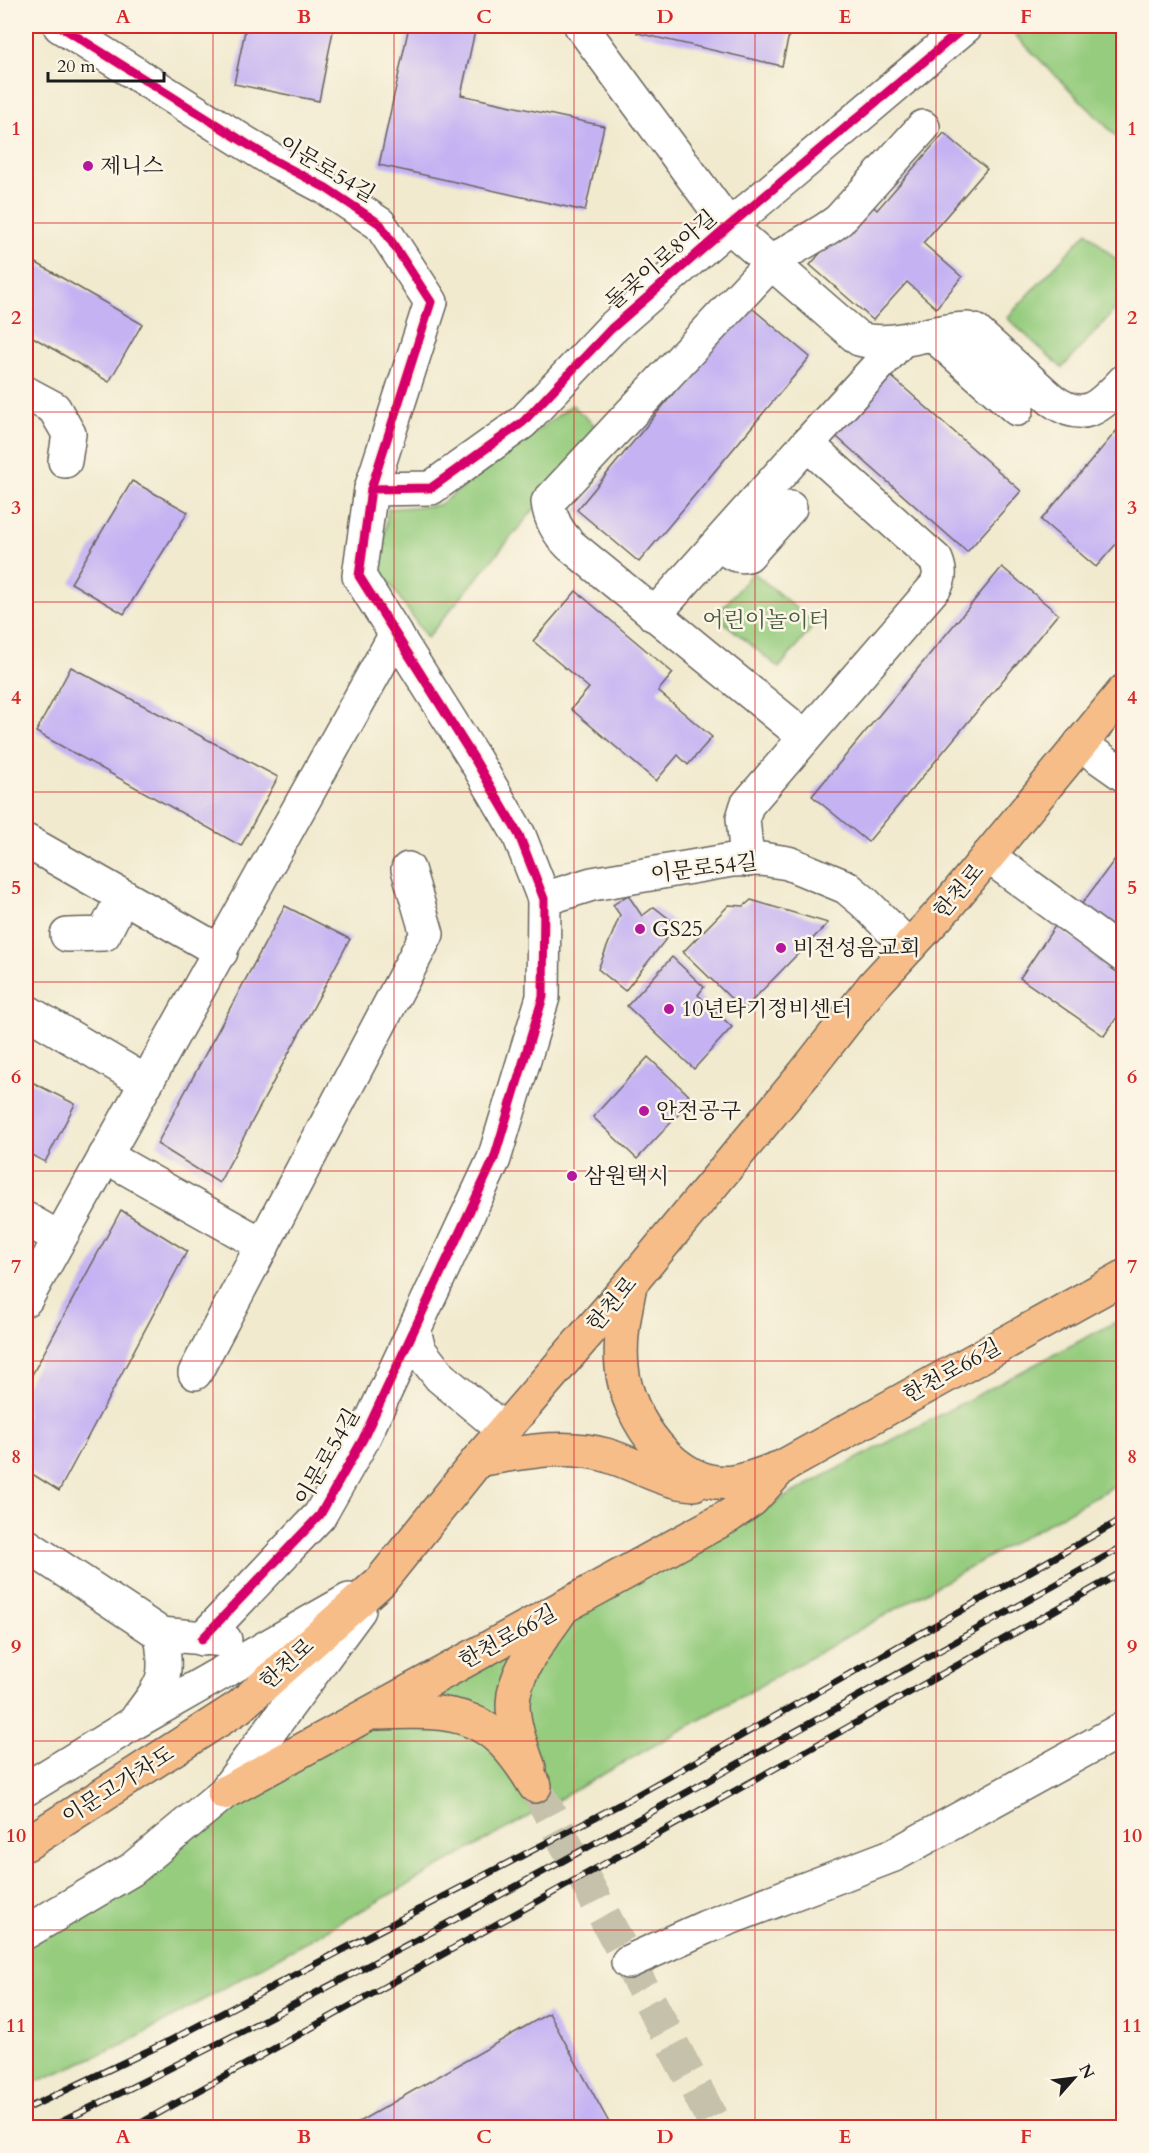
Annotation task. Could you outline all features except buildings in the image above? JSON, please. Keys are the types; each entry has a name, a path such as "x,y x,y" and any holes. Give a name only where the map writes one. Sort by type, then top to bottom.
{"main road":[{"name":"한천로","path":"210,1727 238,1707 380,1582 478,1460 630,1284 804,1074 873,986 947,906 1124,691"},
{"name":"한천로66길","path":"478,1460 530,1450 556,1448 608,1456 677,1482 732,1482 782,1467 1124,1277"},
{"name":"한천로66길","path":"630,1284 621,1339 622,1369 629,1398 644,1428 667,1457 692,1475 708,1480 732,1482"},
{"name":"한천로66길","path":"224,1793 729,1516 752,1500 782,1467"},
{"path":"369,1714 425,1711 453,1714 480,1724 506,1745 521,1762 535,1786 518,1736 513,1704 518,1681 529,1659 564,1606"},
{"name":"이문고가차도","path":"26,1844 210,1727"}],"street":[{"name":"이문로54길","path":"60,26 271,159 326,188 380,224 431,302 371,489 359,576 475,760 519,835 544,899 543,997 494,1159 363,1439 320,1515 202,1640"},
{"path":"581,26 729,226 859,339 875,344 900,342 962,329 975,331 1065,409 1081,412 1095,408 1124,381"},
{"name":"돌곶이로8아길","path":"371,489 431,488 523,422 611,329 966,26"},
{"path":"805,737 561,537 549,513 548,502 771,262 839,220 923,127"},
{"path":"932,334 1017,409"},
{"path":"654,615 900,342"},
{"path":"26,393 54,408 69,434 65,461"},
{"path":"747,860 743,818 747,805 935,587 940,574 936,560 807,444"},
{"path":"719,543 734,555 740,557 748,555 790,508"},
{"path":"26,1299 396,634"},
{"path":"1080,744 1124,775"},
{"path":"26,841 221,952"},
{"name":"한천로","path":"988,856 1124,956"},
{"name":"이문로54길","path":"544,899 592,884 762,859 788,863 846,887 909,947"},
{"path":"195,1373 427,934 408,869"},
{"path":"67,935 104,934 123,896"},
{"path":"26,1011 146,1082"},
{"path":"105,1155 262,1245"},
{"path":"26,1220 59,1238"},
{"path":"414,1330 419,1350 440,1377 504,1430"},
{"path":"26,1545 161,1634 202,1640 231,1641 286,1636"},
{"path":"26,1789 132,1724 380,1582"},
{"path":"26,1932 131,1870 224,1793 380,1582"},
{"path":"132,1724 158,1689 164,1676 165,1664 161,1634"},
{"path":"628,1962 706,1927 894,1855 1124,1728"}],"green space":[{"path":"1006,26 1123,26 1123,143"},
{"path":"1087,232 1123,266 1123,301 1062,368 1007,318"},
{"path":"572,405 600,430 427,638 380,569 388,509 439,505"},
{"name":"어린이놀이터","path":"753,572 815,624 779,668 716,616"},
{"path":"1123,1318 1123,1481 125,2044 26,2086 26,1924 582,1604"}],"tunnel":[{"path":"535,1786 717,2128"}],"railway":[{"path":"26,2109 169,2041 628,1800 1124,1518"},
{"path":"49,2128 321,1990 591,1846 1124,1546"},
{"path":"132,2128 1124,1571"}],"cycle path":[{"path":"60,26 271,159 326,188 380,224 431,302 371,489 359,576 475,760 519,835 544,899 543,997 494,1159 363,1439 320,1515 202,1639"},
{"path":"371,489 431,488 523,422 611,329 966,26"}],"place":[{"name":"제니스","path":"88,166"},
{"name":"GS25","path":"640,929"},
{"name":"비전성음교회","path":"781,948"},
{"name":"10년타기정비센터","path":"669,1009"},
{"name":"안전공구","path":"644,1111"},
{"name":"삼원택시","path":"572,1176"}]}
